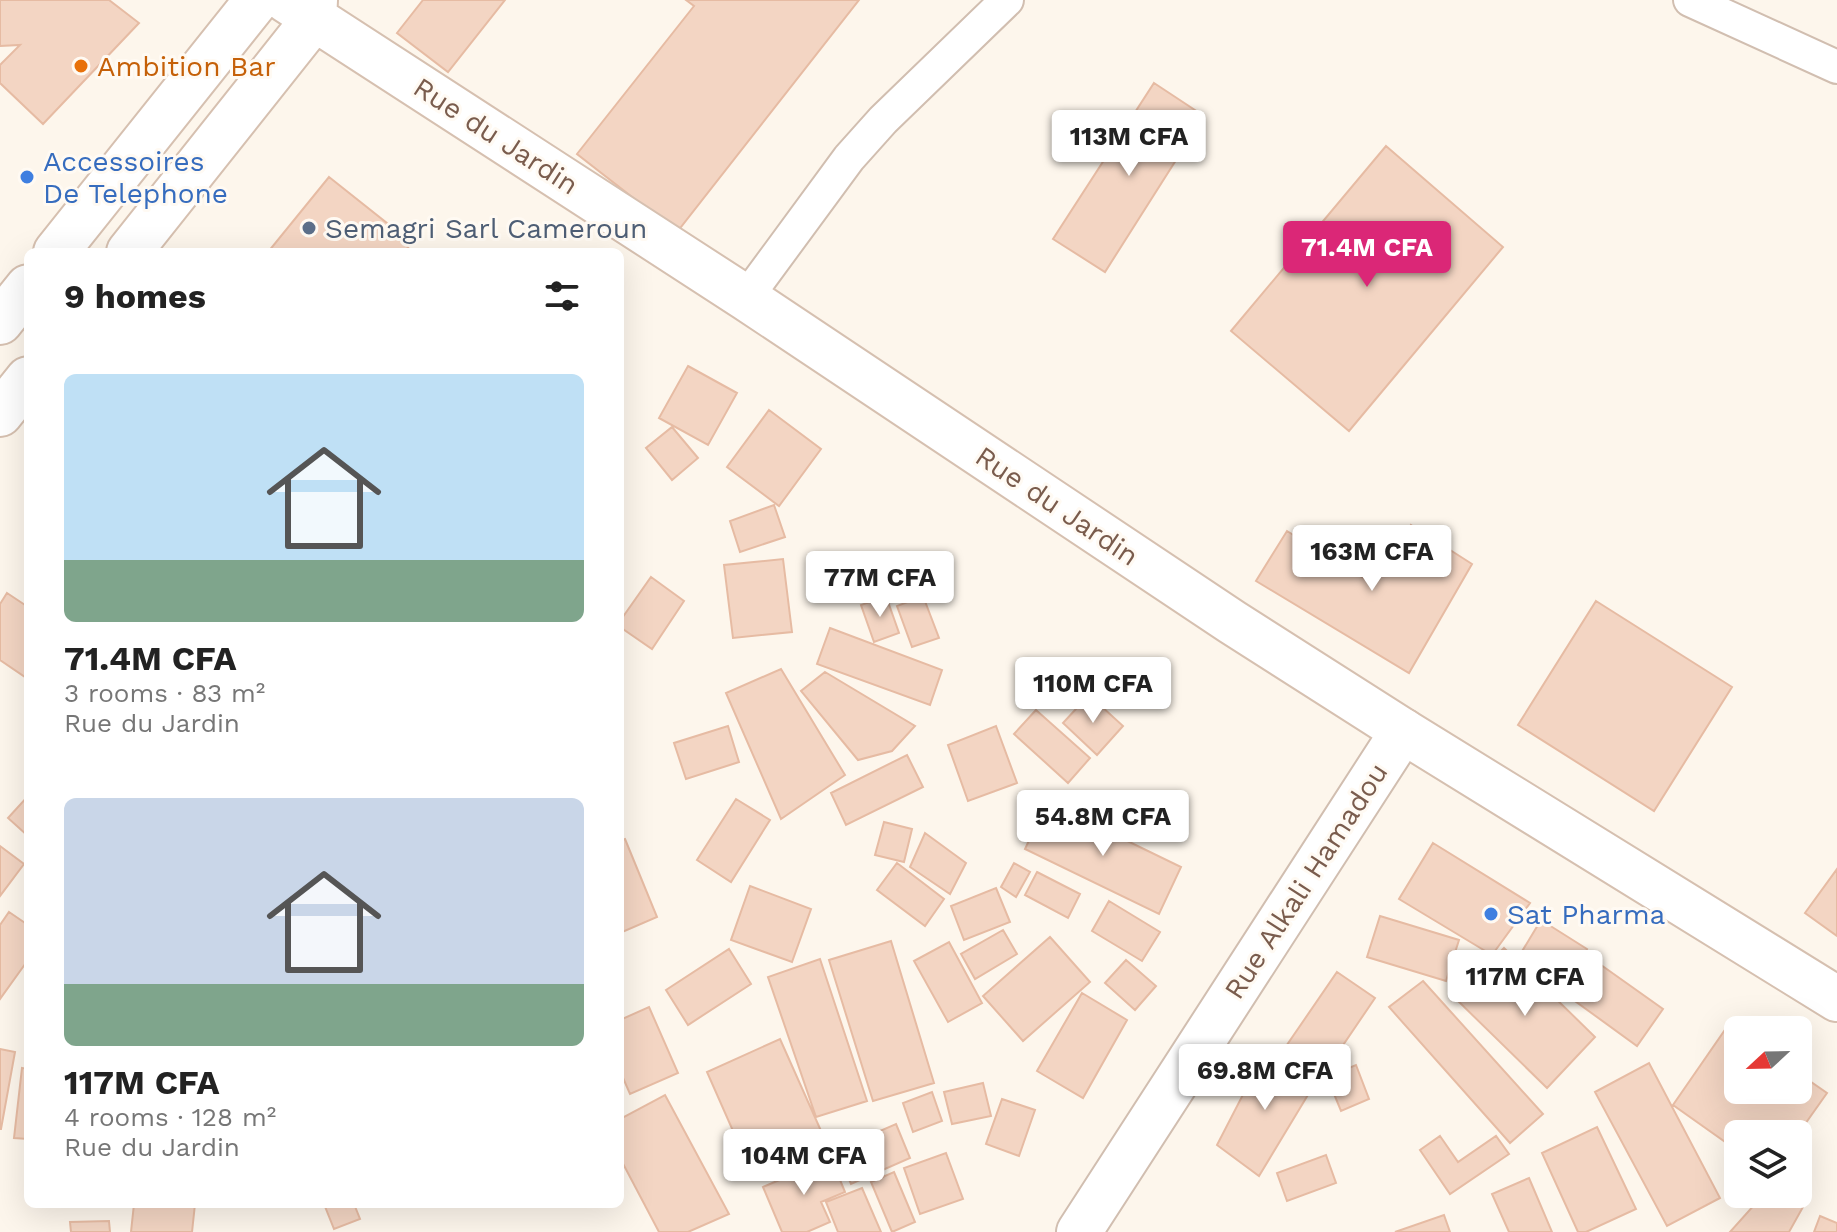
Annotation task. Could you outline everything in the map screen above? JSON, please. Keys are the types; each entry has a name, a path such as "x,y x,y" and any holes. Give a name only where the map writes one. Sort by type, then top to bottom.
{"main road":[{"path":"59,248 257,0"},
{"path":"132,248 305,6"},
{"name":"Rue du Jardin","path":"305,6 1232,622 1837,999"},
{"path":"0,322 24,292"},
{"path":"0,414 24,384"},
{"name":"Rue Alkali Hamadou","path":"1079,1232 1403,731"}],"lane":[{"path":"746,298 849,158 883,120 1007,0"},
{"path":"1690,0 1837,67"}],"building":[{"path":"0,0 109,0 139,23 43,124 0,83 0,65 20,45 0,46"},
{"path":"423,0 505,0 448,72 397,33"},
{"path":"686,0 859,0 677,232 577,154 694,6"},
{"path":"1154,83 1204,116 1105,272 1053,239"},
{"path":"1386,146 1503,247 1349,431 1231,331"},
{"path":"329,177 412,243 408,248 271,248"},
{"path":"688,366 737,393 708,445 659,418"},
{"path":"769,410 821,449 779,506 727,467"},
{"path":"672,427 698,458 672,480 646,448"},
{"path":"774,505 785,537 740,552 730,521"},
{"path":"1411,525 1472,564 1409,673 1256,581 1287,531 1373,584"},
{"path":"783,559 792,632 733,638 724,565"},
{"path":"651,577 684,601 652,649 624,630 624,615"},
{"path":"7,593 24,604 24,676 0,660 0,604"},
{"path":"886,596 899,633 874,642 861,605"},
{"path":"923,596 939,638 912,647 897,606"},
{"path":"1596,601 1732,687 1654,811 1518,725"},
{"path":"830,628 942,670 930,705 817,664"},
{"path":"781,669 845,775 781,819 726,693"},
{"path":"825,672 915,726 892,751 858,760 801,691"},
{"path":"1089,695 1123,726 1097,755 1063,723"},
{"path":"1036,710 1090,758 1068,783 1014,734"},
{"path":"728,726 739,762 686,779 674,743"},
{"path":"996,726 1017,783 968,801 948,745"},
{"path":"907,755 923,787 846,825 831,793"},
{"path":"736,799 770,820 731,882 697,860"},
{"path":"24,800 24,832 8,818"},
{"path":"1047,802 1181,867 1159,914 1025,849"},
{"path":"884,822 912,829 904,862 875,855"},
{"path":"925,833 966,863 950,894 910,867"},
{"path":"624,839 657,917 624,931"},
{"path":"1433,843 1530,903 1492,955 1399,899"},
{"path":"0,846 24,864 0,896"},
{"path":"897,863 944,899 925,926 877,890"},
{"path":"1014,863 1030,872 1016,897 1001,887"},
{"path":"1837,869 1837,936 1805,913"},
{"path":"1037,872 1080,894 1068,918 1025,895"},
{"path":"750,886 811,909 792,962 731,940"},
{"path":"996,888 1010,922 964,940 951,906"},
{"path":"1109,901 1160,932 1142,961 1092,931"},
{"path":"9,912 24,922 24,966 0,999 0,925"},
{"path":"1380,916 1459,940 1446,981 1367,957"},
{"path":"1541,920 1587,949 1565,987 1518,958"},
{"path":"1003,930 1017,954 975,979 961,954"},
{"path":"1050,937 1090,982 1023,1041 983,996"},
{"path":"891,941 934,1083 873,1101 829,960"},
{"path":"949,942 982,1003 948,1022 914,961"},
{"path":"1504,948 1595,1037 1547,1088 1455,998"},
{"path":"729,949 751,984 688,1025 666,990"},
{"path":"820,959 867,1101 816,1117 768,977"},
{"path":"1126,960 1156,986 1135,1010 1105,983"},
{"path":"1594,960 1663,1009 1637,1046 1568,996"},
{"path":"1337,972 1375,998 1318,1082 1280,1055"},
{"path":"1423,981 1543,1114 1510,1143 1389,1007"},
{"path":"1082,993 1127,1020 1083,1098 1037,1071"},
{"path":"649,1007 678,1073 630,1094 624,1080 624,1018"},
{"path":"1724,1031 1724,1104 1812,1104 1812,1083 1827,1093 1808,1120 1724,1120 1724,1141 1673,1105"},
{"path":"780,1039 826,1142 752,1174 707,1072"},
{"path":"0,1049 15,1052 1,1129 0,1129"},
{"path":"1265,1052 1317,1080 1259,1176 1217,1145"},
{"path":"1649,1063 1720,1198 1667,1226 1595,1092"},
{"path":"1356,1065 1369,1099 1341,1111 1327,1077"},
{"path":"22,1068 24,1139 14,1138"},
{"path":"983,1083 991,1116 952,1124 944,1092"},
{"path":"932,1092 942,1121 913,1132 903,1103"},
{"path":"665,1095 729,1214 688,1232 659,1232 624,1166 624,1117"},
{"path":"1002,1099 1035,1110 1019,1156 986,1144"},
{"path":"896,1124 910,1158 851,1184 836,1150"},
{"path":"1597,1127 1636,1209 1586,1232 1578,1232 1542,1153"},
{"path":"1440,1136 1458,1162 1496,1136 1509,1154 1450,1194 1420,1150"},
{"path":"946,1153 963,1199 920,1214 904,1168"},
{"path":"1326,1155 1336,1183 1287,1201 1277,1173"},
{"path":"831,1158 845,1192 821,1202 830,1222 807,1232 782,1232 763,1187"},
{"path":"894,1172 915,1222 892,1232 871,1182"},
{"path":"1529,1178 1552,1232 1509,1232 1492,1194"},
{"path":"862,1188 881,1232 838,1232 826,1202"},
{"path":"134,1208 195,1208 192,1232 131,1232"},
{"path":"326,1208 356,1208 360,1219 334,1229"},
{"path":"1751,1208 1802,1208 1789,1232 1730,1232"},
{"path":"1444,1215 1450,1232 1395,1232"},
{"path":"1820,1216 1837,1223 1837,1232 1814,1232"},
{"path":"109,1221 110,1232 71,1232 70,1222"}],"place":[{"name":"Ambition Bar","path":"81,66"},
{"name":"Accessoires De Telephone","path":"27,177"},
{"name":"Semagri Sarl Cameroun","path":"309,228"},
{"name":"Sat Pharma","path":"1491,914"}]}
